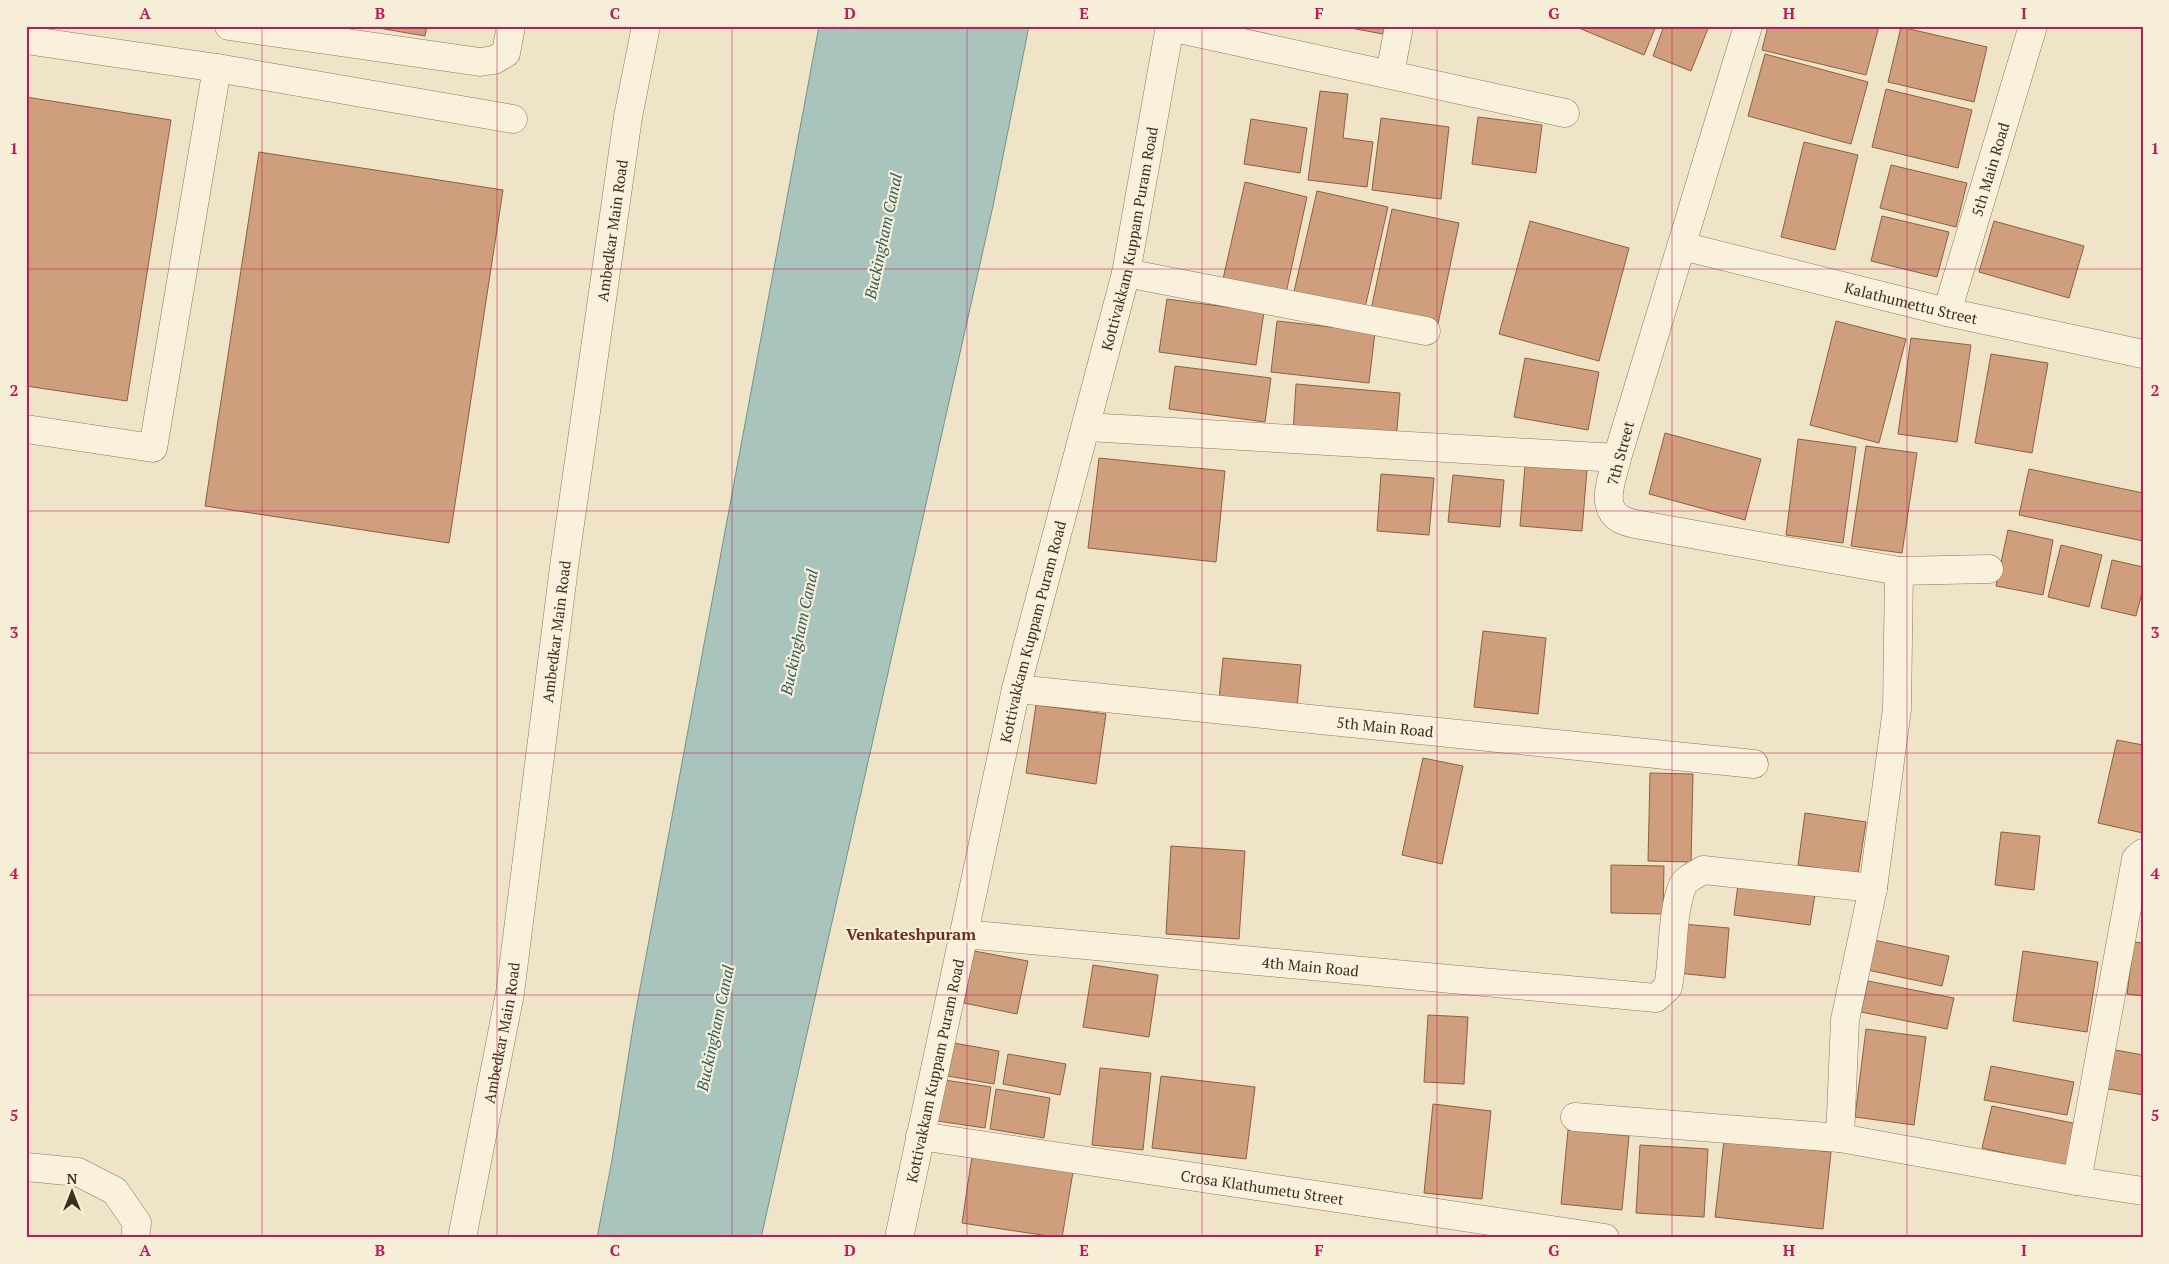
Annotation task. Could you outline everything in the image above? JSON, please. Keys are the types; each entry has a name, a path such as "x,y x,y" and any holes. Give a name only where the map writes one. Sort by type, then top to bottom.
{"street":[{"path":"229,26 480,62 494,60 506,52 511,26"},
{"name":"Ambedkar Main Road","path":"462,1238 510,993 567,549 628,117 646,26"},
{"path":"1390,74 1400,26"},
{"name":"7th Street","path":"1748,26 1617,458 1608,500 1611,510 1619,519 1635,524 1899,571 1989,569"},
{"name":"5th Main Road","path":"1947,312 2033,26"},
{"path":"1170,27 1565,113"},
{"name":"Kottivakkam Kuppam Puram Road","path":"899,1238 1016,689 1126,273 1170,27"},
{"path":"26,40 217,68 513,119"},
{"path":"26,429 153,448 217,68"},
{"name":"Kalathumettu Street","path":"1682,246 1947,312 2143,354"},
{"path":"1126,273 1426,331"},
{"path":"1086,427 1617,458"},
{"path":"1840,1138 1845,1020 1873,888 1897,709 1899,571"},
{"name":"5th Main Road","path":"1016,689 1754,764"},
{"path":"2077,1181 2136,859 2143,853"},
{"name":"4th Main Road","path":"964,934 1656,998 1668,987 1676,915 1682,886 1689,878 1703,870 1873,888"},
{"path":"1575,1116 1840,1138 2077,1181 2143,1191"},
{"name":"Crosa Klathumetu Street","path":"920,1136 1605,1238"},
{"path":"26,1167 78,1172 115,1192 138,1223 136,1238"}],"water":[{"name":"Buckingham Canal","path":"819,26 1029,26 993,206 761,1238 597,1238 612,1160 634,1021"}],"building":[{"path":"367,26 427,26 425,36"},
{"path":"1340,26 1385,26 1383,34"},
{"path":"1574,26 1656,26 1644,55"},
{"path":"1664,26 1709,26 1691,71 1653,56"},
{"path":"1768,26 1879,26 1866,75 1762,50"},
{"path":"1901,27 1987,47 1974,102 1888,82"},
{"path":"1765,54 1868,82 1851,144 1748,116"},
{"path":"1886,89 1972,110 1958,168 1872,147"},
{"path":"1320,91 1348,94 1343,138 1373,142 1367,187 1308,180"},
{"path":"26,97 171,120 127,401 26,386"},
{"path":"1478,117 1542,125 1536,173 1472,164"},
{"path":"1381,118 1449,127 1441,199 1372,190"},
{"path":"1251,119 1307,128 1300,173 1244,164"},
{"path":"1804,142 1858,155 1835,250 1781,237"},
{"path":"259,152 503,190 449,543 205,506"},
{"path":"1891,165 1967,183 1956,227 1880,208"},
{"path":"1245,182 1307,197 1286,293 1223,279"},
{"path":"1317,191 1388,207 1364,312 1293,296"},
{"path":"1392,209 1459,223 1438,324 1371,310"},
{"path":"1882,216 1949,232 1937,277 1871,261"},
{"path":"1530,221 1629,248 1599,361 1499,334"},
{"path":"1994,221 2084,246 2069,298 1979,272"},
{"path":"1167,299 1264,312 1256,365 1159,352"},
{"path":"1277,321 1375,332 1369,383 1271,372"},
{"path":"1836,321 1906,339 1879,443 1810,425"},
{"path":"1911,338 1971,345 1957,442 1898,434"},
{"path":"1991,354 2048,363 2032,453 1975,443"},
{"path":"1525,358 1599,372 1588,430 1514,417"},
{"path":"1175,366 1271,378 1265,422 1169,409"},
{"path":"1296,384 1400,393 1396,441 1293,433"},
{"path":"1665,433 1761,459 1745,520 1649,494"},
{"path":"1798,439 1856,447 1843,543 1786,535"},
{"path":"1866,446 1917,453 1902,553 1851,546"},
{"path":"1099,458 1225,471 1216,562 1088,548"},
{"path":"1525,466 1587,470 1582,531 1520,526"},
{"path":"2029,469 2143,493 2143,541 2019,515"},
{"path":"1381,474 1434,478 1429,535 1377,531"},
{"path":"1453,475 1504,480 1500,527 1448,522"},
{"path":"2008,530 2053,540 2043,595 1996,586"},
{"path":"2061,545 2102,555 2089,607 2048,597"},
{"path":"2112,560 2143,567 2143,589 2136,616 2101,608"},
{"path":"1483,631 1546,638 1538,714 1474,707"},
{"path":"1223,658 1301,665 1297,707 1219,699"},
{"path":"1036,705 1106,714 1096,784 1026,773"},
{"path":"2117,740 2143,745 2143,833 2098,823"},
{"path":"1423,758 1463,766 1442,864 1402,855"},
{"path":"1650,773 1693,774 1691,862 1648,861"},
{"path":"1805,813 1866,822 1858,874 1798,865"},
{"path":"2001,832 2040,836 2034,890 1995,885"},
{"path":"1171,846 1245,851 1239,939 1166,934"},
{"path":"1611,865 1664,866 1663,914 1611,913"},
{"path":"1739,877 1816,888 1810,925 1734,915"},
{"path":"1682,924 1729,928 1725,978 1678,973"},
{"path":"1869,939 1949,956 1942,986 1863,969"},
{"path":"2134,942 2143,943 2143,996 2127,994"},
{"path":"974,951 1028,961 1017,1014 964,1003"},
{"path":"2023,951 2098,962 2087,1032 2013,1021"},
{"path":"1093,965 1158,975 1149,1037 1083,1027"},
{"path":"1868,981 1954,998 1947,1029 1861,1012"},
{"path":"1428,1015 1468,1017 1464,1084 1424,1082"},
{"path":"1866,1029 1926,1037 1914,1125 1855,1117"},
{"path":"948,1042 999,1051 994,1084 942,1075"},
{"path":"2110,1049 2143,1055 2143,1095 2103,1088"},
{"path":"1008,1054 1066,1064 1060,1095 1003,1084"},
{"path":"1991,1066 2074,1082 2067,1115 1984,1100"},
{"path":"1100,1068 1151,1073 1143,1150 1092,1145"},
{"path":"1161,1076 1255,1087 1246,1159 1152,1148"},
{"path":"938,1079 991,1087 985,1128 931,1120"},
{"path":"996,1089 1050,1098 1044,1138 990,1129"},
{"path":"1433,1104 1491,1111 1482,1199 1424,1193"},
{"path":"1992,1106 2077,1124 2068,1167 1982,1148"},
{"path":"1568,1130 1629,1136 1622,1210 1561,1204"},
{"path":"1724,1140 1831,1152 1823,1229 1715,1217"},
{"path":"1640,1145 1708,1149 1704,1217 1636,1213"},
{"path":"972,1156 1073,1172 1062,1238 962,1223"}],"district":[{"name":"Venkateshpuram","path":"911,934"}]}
